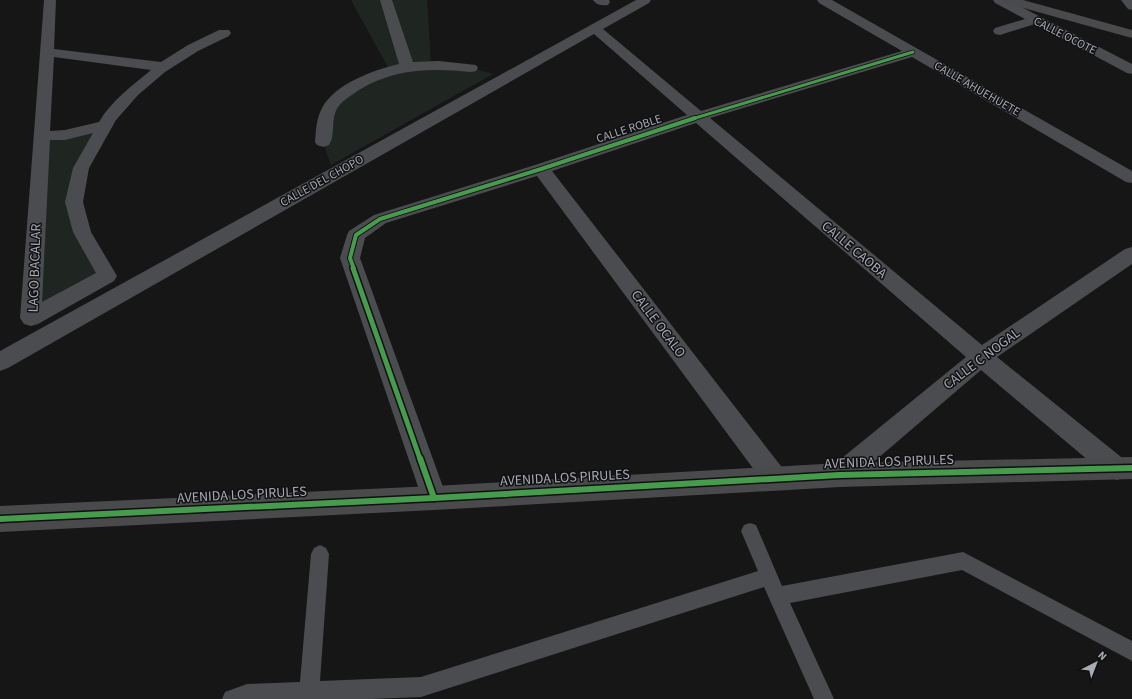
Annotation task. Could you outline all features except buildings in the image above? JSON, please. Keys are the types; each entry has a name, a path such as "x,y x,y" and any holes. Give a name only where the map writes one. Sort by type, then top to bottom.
{"street":[{"name":"LAGO BACALAR","path":"50,0 31,318 107,276 82,232 74,202 81,168 109,118 133,92 163,67 193,48 224,33"},
{"path":"386,0 407,67"},
{"name":"CALLE DEL CHOPO","path":"0,362 645,0"},
{"name":"CALLE AHUEHUETE","path":"823,0 1132,178"},
{"name":"CALLE OCOTE","path":"999,0 1132,70"},
{"path":"1009,0 1132,34"},
{"path":"1127,0 1132,6"},
{"path":"1000,31 1035,20"},
{"name":"CALLE CAOBA","path":"594,28 981,357 1125,468"},
{"path":"47,52 163,67"},
{"name":"CALLE ROBLE","path":"434,498 350,258 356,235 380,219 541,169 698,117 913,52"},
{"path":"323,142 328,111 338,98 356,84 380,73 424,64 447,64 471,68"},
{"path":"42,136 65,135 105,125"},
{"name":"CALLE OCALO","path":"541,169 775,478"},
{"name":"CALLE C NOGAL","path":"840,475 981,357 1132,254"},
{"name":"AVENIDA LOS PIRULES","path":"0,519 434,498 840,475 1125,468"}],"lane":[{"path":"750,531 777,596 824,699"},
{"path":"309,692 320,554"},
{"path":"777,596 962,561 1132,651"},
{"path":"232,699 247,694 421,687 769,577"}],"shaded area":[{"path":"351,0 427,0 431,64 471,68 493,74 331,165 323,142 338,98 390,71"},
{"path":"105,125 74,202 107,276 31,318 42,136"}],"cycle path":[{"path":"434,498 350,258 356,235 380,219 541,169 698,117 913,52"},
{"path":"0,519 434,498 840,475 1132,468"}]}
